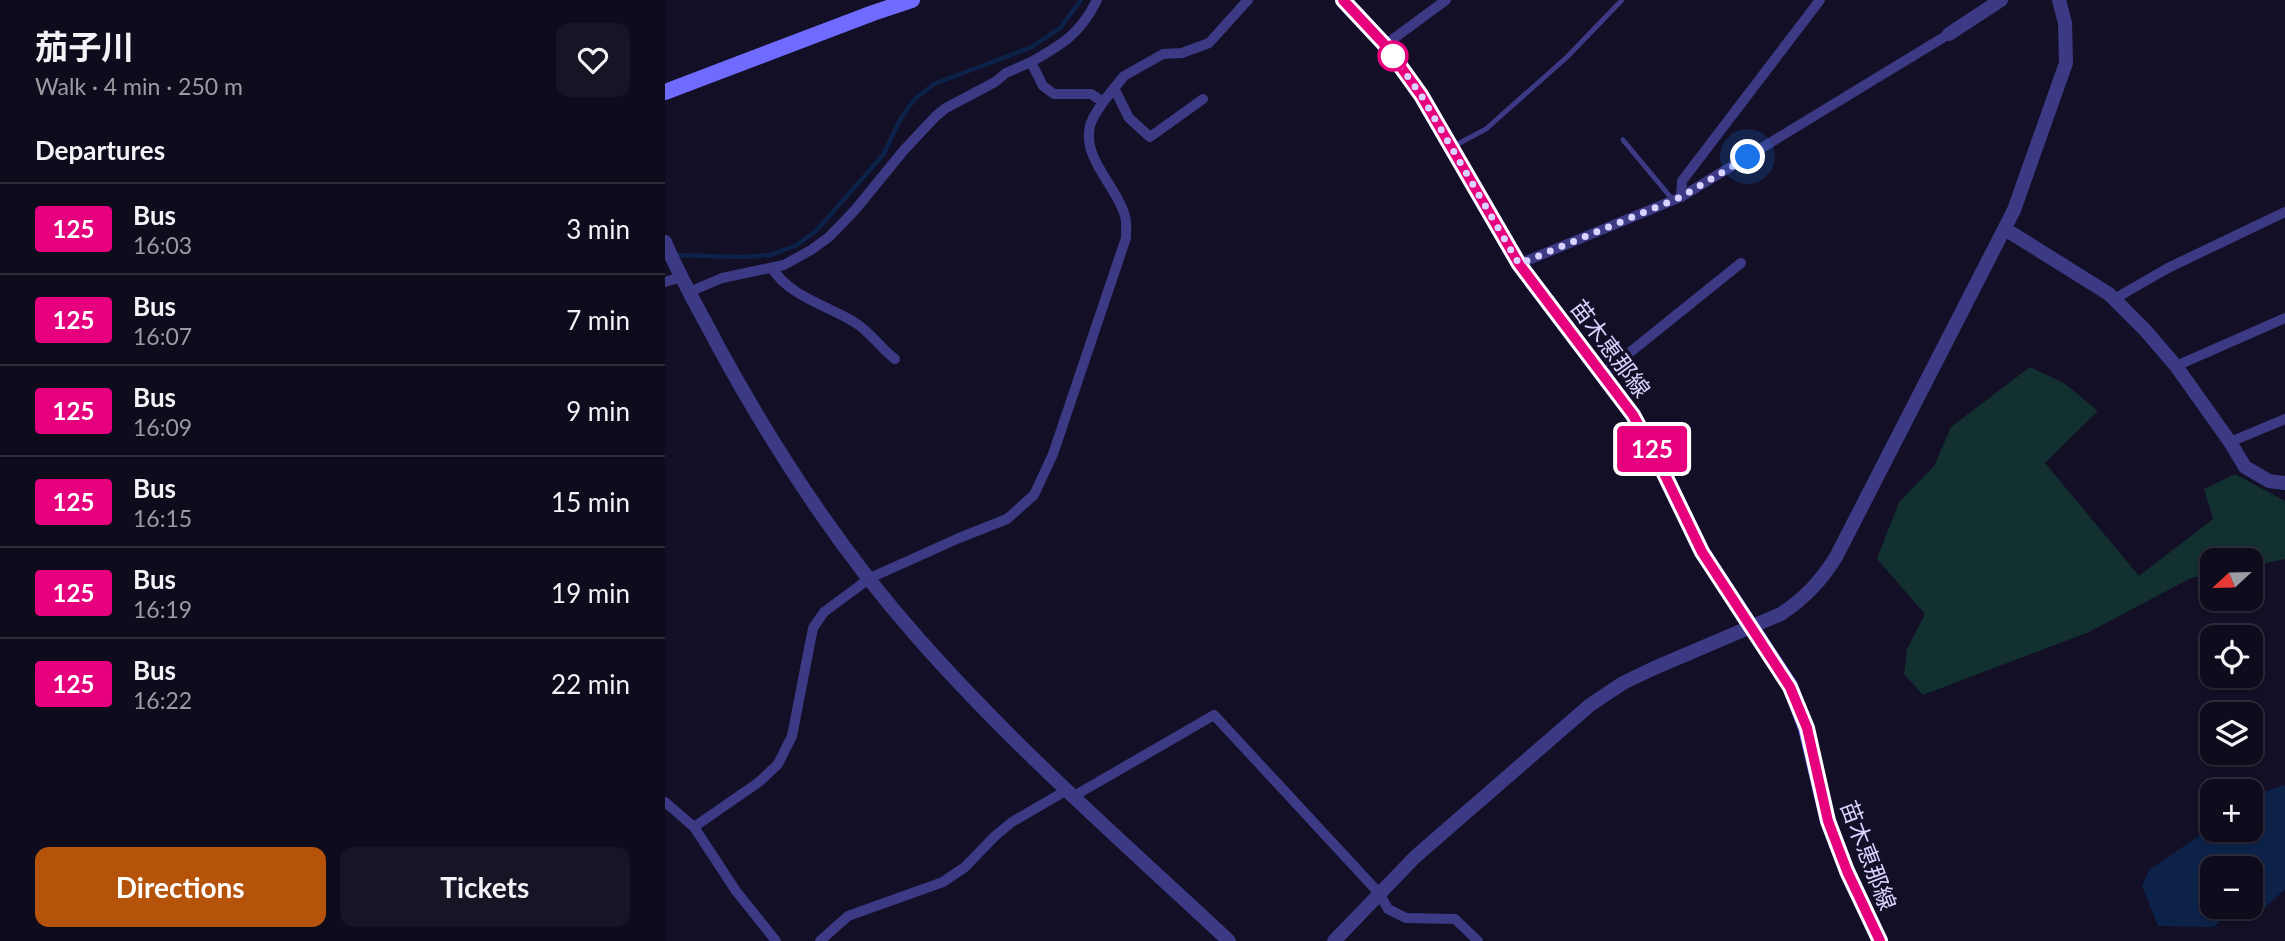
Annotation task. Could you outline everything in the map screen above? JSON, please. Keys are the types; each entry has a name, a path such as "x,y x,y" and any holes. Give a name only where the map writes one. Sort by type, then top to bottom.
{"main road":[{"path":"665,92 870,6 912,0"},
{"name":"苗木恵那線","path":"1343,0 1385,45 1421,95 1519,264 1633,415 1702,552 1790,687 1803,716 1828,821 1874,939"}],"street":[{"path":"689,292 722,278 772,268 798,259 829,237 923,128 946,108 1063,43 1087,20 1097,0"},
{"path":"694,827 759,782 778,764 792,736 813,628 824,612 870,579 1007,519 1034,495 1053,454 1126,238 1126,218 1090,149 1091,123 1103,102 1124,76 1163,54 1182,53 1209,43 1248,0"},
{"path":"1385,45 1446,0"},
{"path":"1677,199 1682,181 1820,0"},
{"path":"1519,264 1677,199 2001,0"},
{"path":"1334,941 1415,857 1590,705 1642,673 1752,628 1798,603 1824,576 2005,229 2066,63 2065,23 2059,0"},
{"path":"1031,62 1043,86 1053,94 1091,94 1103,102"},
{"path":"1114,88 1129,118 1150,137 1203,99"},
{"path":"2114,299 2168,268 2285,212"},
{"path":"2005,229 2090,281 2114,299 2176,366 2245,467 2269,481 2285,484"},
{"path":"665,242 733,373 780,453 870,579 916,636 960,684 1070,793 1229,941"},
{"path":"1603,374 1741,263"},
{"path":"772,268 783,282 817,304 855,322 895,359"},
{"path":"665,282 679,273"},
{"path":"2176,366 2285,318"},
{"path":"2230,442 2285,418"},
{"path":"820,941 848,916 943,882 965,867 1012,822 1214,715 1379,894 1388,909 1406,918 1455,919 1478,941"},
{"path":"665,802 694,827 736,891 776,941"}],"lane":[{"path":"1451,147 1486,129 1567,57 1622,0"},
{"path":"1623,140 1677,199"}],"green space":[{"path":"2030,367 2064,383 2098,411 2045,463 2139,576 2213,519 2204,489 2235,474 2285,501 2285,559 2263,564 2263,548 2200,548 2200,576 2191,578 2089,632 1923,695 1904,674 1907,649 1925,614 1877,559 1899,502 1934,466 1951,427"}],"water":[{"path":"2285,785 2285,889 2263,909 2263,856 2200,856 2200,919 2222,919 2214,927 2158,926 2142,886 2149,870 2200,835 2200,842 2263,842 2263,792"}],"waterway":[{"path":"673,255 770,255 795,246 816,231 883,155 901,118 915,99 934,84 1032,47 1060,28 1081,0"}],"bus line":[{"name":"125","path":"1343,0 1385,45 1421,95 1519,264 1633,415 1702,552 1790,687 1807,728 1828,821 1847,871 1880,941"}],"route":[{"path":"1393,56 1421,95 1519,264 1681,197 1748,157"}]}
